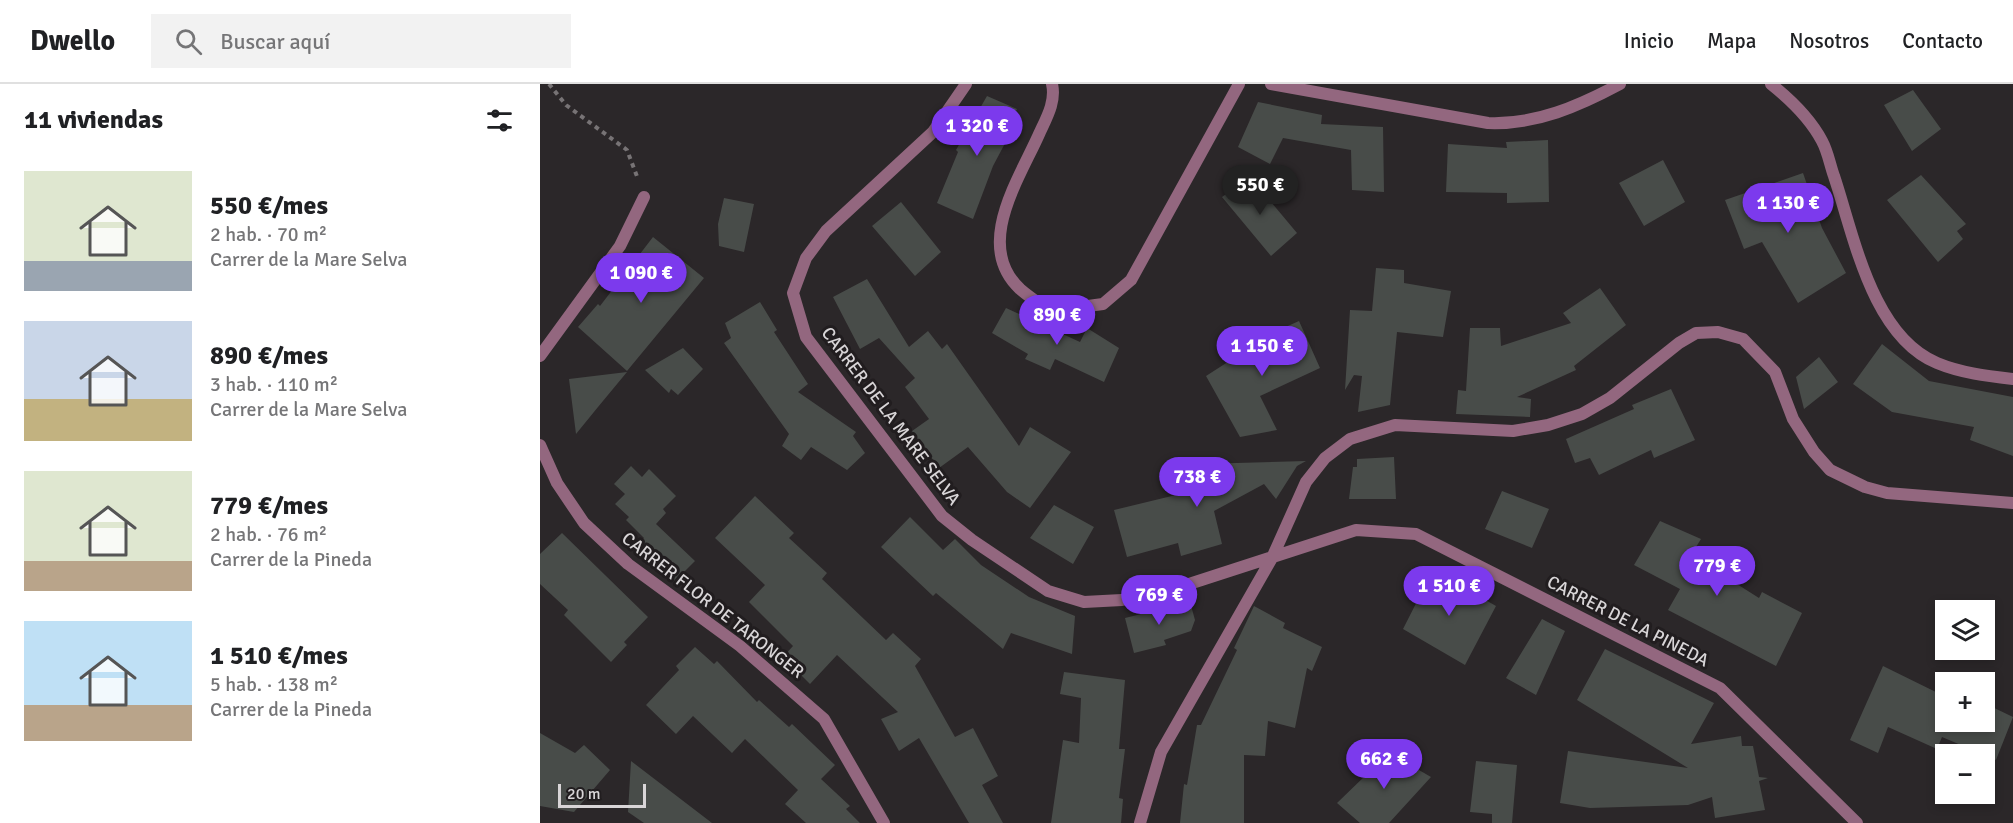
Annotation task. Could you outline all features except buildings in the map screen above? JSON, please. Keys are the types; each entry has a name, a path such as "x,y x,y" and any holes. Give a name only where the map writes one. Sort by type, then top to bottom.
{"street":[{"name":"CARRER DE LA MARE SELVA","path":"966,84 933,132 826,231 806,258 793,293 806,337 942,516 972,540 1048,591 1084,602 1122,600 1186,585 1272,558"},
{"path":"1052,84 1054,91 1050,111 1006,205 999,239 1002,264 1019,288 1050,311 1103,304 1131,280 1239,84"},
{"path":"1271,84 1488,123 1510,123 1549,116 1620,84"},
{"path":"1771,84 1796,104 1823,142 1861,261 1876,300 1890,322 1912,346 1935,363 1969,373 2013,379"},
{"path":"540,356 620,246 644,197"},
{"path":"1140,823 1161,752 1272,558 1306,482 1325,458 1350,439 1395,424 1513,431 1548,425 1582,414 1610,398 1679,343 1696,333 1718,332 1743,339 1775,372 1793,419 1814,452 1830,470 1864,487 1887,493 2013,503"},
{"name":"CARRER FLOR DE TARONGER","path":"540,445 557,483 584,523 628,564 740,646 824,719 884,823"},
{"name":"CARRER DE LA PINEDA","path":"1272,558 1356,530 1416,534 1720,688 1857,823"}],"path":[{"path":"549,84 566,105 627,150 644,197"}]}
